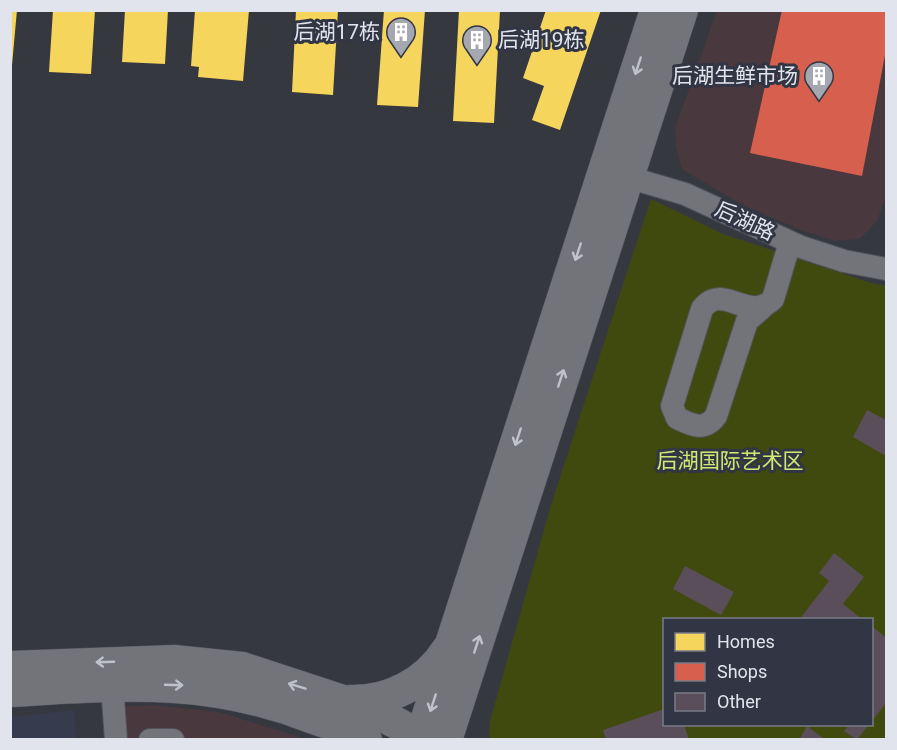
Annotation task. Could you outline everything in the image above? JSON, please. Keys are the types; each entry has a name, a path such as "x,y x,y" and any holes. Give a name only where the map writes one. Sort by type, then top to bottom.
{"main road":[{"path":"454,740 458,702 616,173 656,10"},
{"path":"429,738 458,627 616,173 682,10"},
{"path":"344,701 378,698 403,690 435,665 458,627"},
{"path":"10,668 174,661 242,668 376,712 429,738"},
{"path":"10,691 112,685 180,685 231,692 283,706 366,740"},
{"path":"429,738 458,702"}],"street":[{"name":"后湖路","path":"616,173 685,194 790,242 844,261 886,269"},
{"path":"762,308 756,309 718,298 706,303 702,309 672,406 677,418 700,427 711,423 716,416 747,321 773,299 790,242"},
{"path":"112,685 116,740"},
{"path":"150,740 174,740"}],"shaded area":[{"name":"后湖生鲜市场","path":"717,11 886,11 886,196 877,221 860,239 836,241 803,231 741,204 682,169 676,146 675,128"},
{"path":"153,705 218,712 307,739 104,739 102,707"},
{"path":"74,710 76,739 11,739 11,717"}],"green space":[{"name":"后湖国际艺术区","path":"651,199 723,234 886,286 886,739 489,739 490,721 551,505"}],"building: Homes":[{"path":"10,10 17,10 12,65 10,65"},
{"path":"53,10 95,10 91,74 49,72"},
{"path":"125,10 168,10 165,64 122,62"},
{"path":"195,10 249,10 243,81 198,77 199,67 191,66"},
{"path":"296,10 338,10 333,95 292,92"},
{"name":"后湖17栋","path":"384,10 425,10 418,107 377,105"},
{"name":"后湖19栋","path":"459,10 500,10 494,123 453,121"},
{"path":"546,10 601,10 560,130 532,120 544,86 523,78"}],"building: Shops":[{"name":"后湖生鲜市场","path":"782,10 886,10 886,50 862,176 750,153"}],"building: Other":[{"path":"867,410 886,420 886,456 853,437"},
{"path":"834,553 864,577 843,604 860,618 801,618 829,581 819,573"},
{"path":"685,566 734,592 721,615 673,589"},
{"path":"873,627 886,638 886,703 873,720"},
{"path":"663,709 663,726 685,726 689,740 606,740 603,730"},
{"path":"807,726 826,740 799,740"},
{"path":"848,726 868,726 857,740 844,731"}],"place":[{"name":"后湖17栋","path":"401,58"},
{"name":"后湖19栋","path":"477,66"},
{"name":"后湖生鲜市场","path":"819,102"}]}
